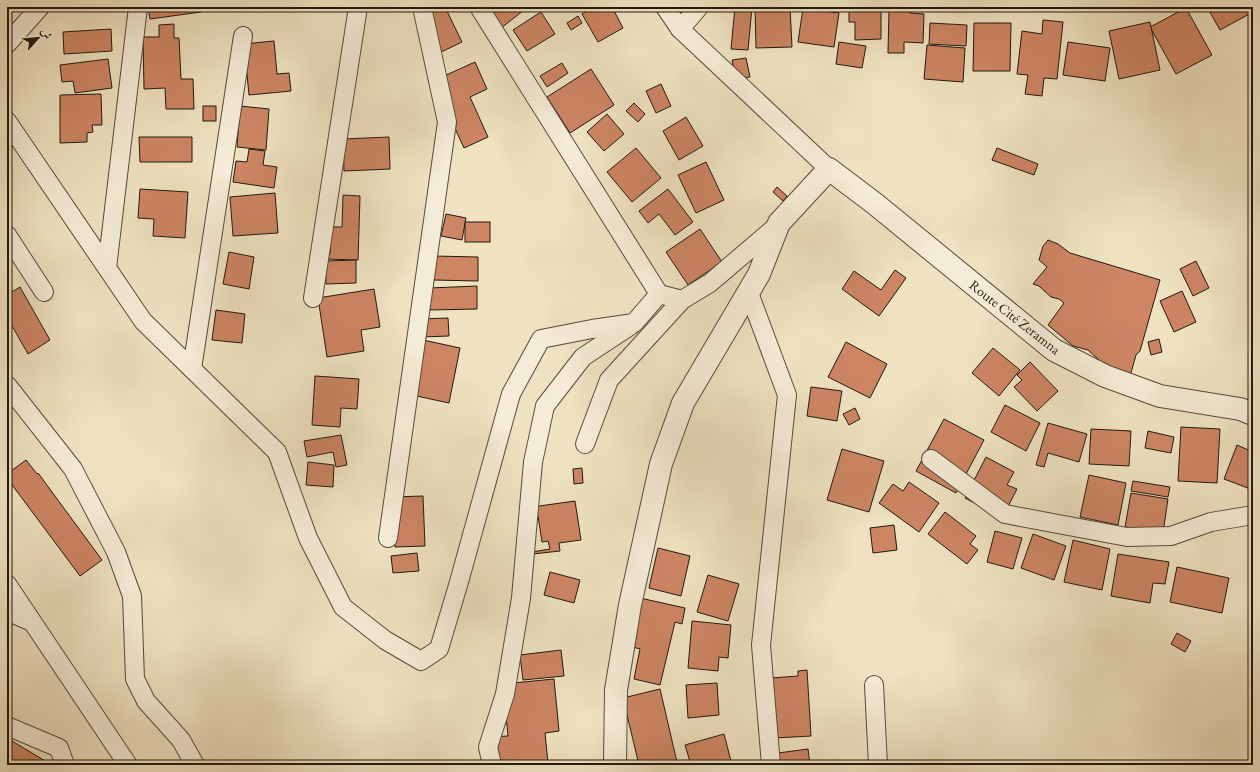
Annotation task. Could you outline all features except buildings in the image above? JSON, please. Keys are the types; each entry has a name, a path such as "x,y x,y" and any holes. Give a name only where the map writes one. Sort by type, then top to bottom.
{"street":[{"path":"7,44 40,7"},
{"path":"107,268 138,7"},
{"path":"313,298 358,7"},
{"path":"388,538 447,122 422,7"},
{"path":"479,7 659,294 682,300"},
{"path":"585,444 609,380 682,300 710,283 779,223 829,169 680,29 665,7"},
{"path":"680,29 699,7"},
{"path":"192,369 243,36"},
{"path":"7,121 143,321 277,452 308,538 343,606 385,640 421,661 438,649 459,582 511,394 541,339 592,329 634,323"},
{"name":"Route Cité Zeramna","path":"829,169 874,202 1054,350 1105,376 1160,396 1240,409 1253,414"},
{"path":"615,765 616,690 630,605 661,464 683,403 759,274 779,223"},
{"path":"7,235 44,292"},
{"path":"748,293 787,395 761,645 771,765"},
{"path":"492,765 488,747 505,694 521,598 533,462 545,406 583,357 634,323 659,294"},
{"path":"7,385 73,469 116,552 132,596 135,679 146,701 180,740 195,765"},
{"path":"931,459 1005,514 1127,538 1171,536 1211,522 1253,515"},
{"path":"7,584 128,765"},
{"path":"7,611 32,622"},
{"path":"874,685 878,765"},
{"path":"7,726 59,748 65,765"}]}
